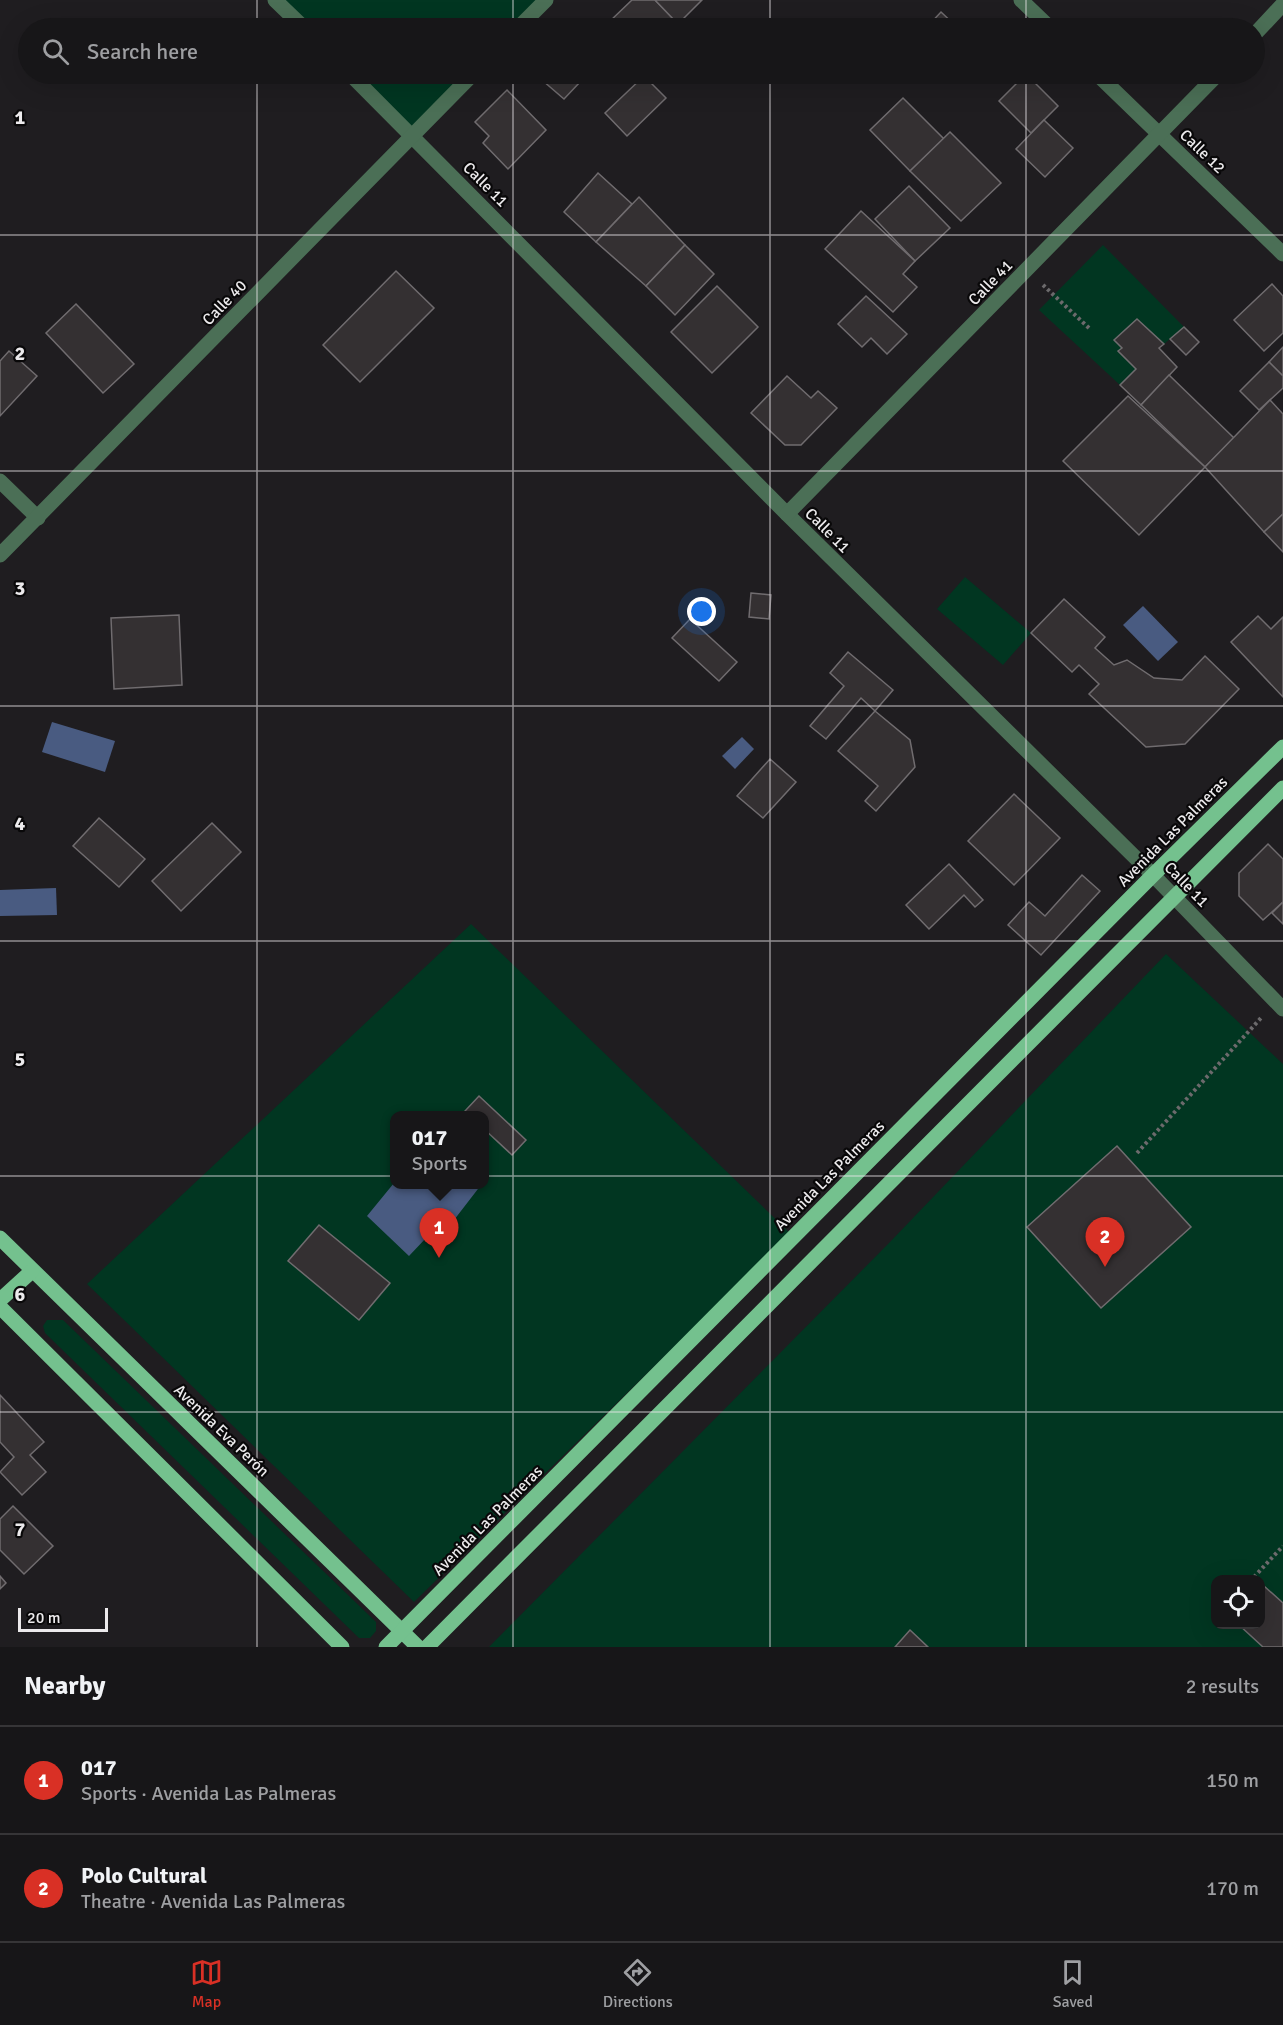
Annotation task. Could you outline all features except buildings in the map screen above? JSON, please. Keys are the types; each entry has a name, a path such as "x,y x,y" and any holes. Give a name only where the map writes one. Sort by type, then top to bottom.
{"main road":[{"name":"Avenida Las Palmeras","path":"386,1647 1283,747"},
{"path":"427,1647 1283,788"},
{"name":"Avenida Eva Perón","path":"0,1238 418,1647"},
{"path":"0,1300 32,1271"},
{"path":"0,1307 342,1647"}],"street":[{"path":"275,0 294,18"},
{"path":"528,18 546,0"},
{"path":"1021,0 1040,18"},
{"path":"1265,23 1283,4"},
{"name":"Calle 11","path":"360,84 787,514 1153,875 1279,1005"},
{"name":"Calle 40","path":"0,555 463,84"},
{"name":"Calle 12","path":"1108,84 1283,254"},
{"name":"Calle 41","path":"787,514 1208,84"},
{"path":"0,481 38,518"}],"path":[{"path":"1053,295 1090,329"},
{"path":"1137,1153 1279,1005"},
{"path":"1256,1575 1283,1546"}],"green space":[{"path":"275,0 545,0 527,18 294,18"},
{"path":"360,84 463,84 412,135"},
{"path":"1103,245 1184,327 1164,344 1137,319 1114,340 1122,348 1118,352 1136,369 1120,385 1039,310"},
{"path":"965,577 1031,633 1003,665 937,609"},
{"path":"471,924 790,1233 414,1602 87,1284"},
{"path":"1166,954 1283,1064 1283,1647 489,1647 890,1242"},
{"path":"47,1320 63,1320 376,1622 376,1631 370,1638 359,1638 45,1333 43,1326"}],"water":[{"path":"1143,606 1178,642 1158,661 1123,625"},
{"path":"52,722 115,741 105,772 42,752"},
{"path":"742,737 754,749 735,769 722,756"},
{"path":"56,888 57,915 0,916 0,890"},
{"path":"390,1188 478,1189 434,1246 426,1238 409,1256 367,1216"}],"place":[{"name":"017","path":"439,1258"},
{"name":"Polo Cultural","path":"1105,1267"}]}
